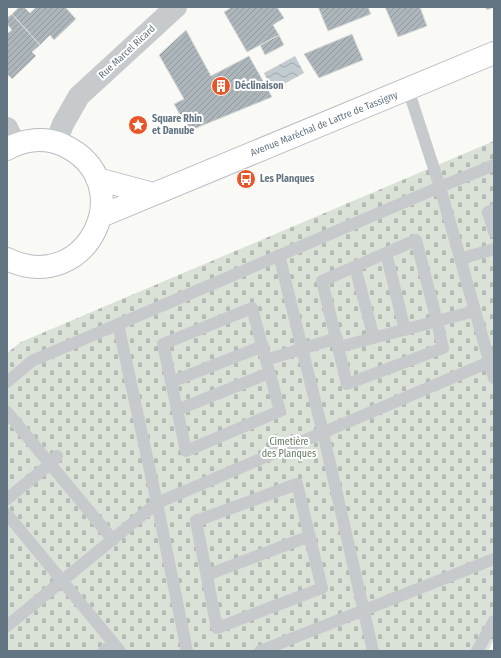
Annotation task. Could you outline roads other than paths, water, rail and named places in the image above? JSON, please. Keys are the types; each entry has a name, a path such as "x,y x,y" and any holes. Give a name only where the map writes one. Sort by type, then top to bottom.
{"main road":[{"name":"Avenue Maréchal de Lattre de Tassigny","path":"101,216 494,53"},
{"path":"10,140 36,140 65,146 88,163 97,179 102,197 101,216 93,236 79,252 61,263 40,267 11,266"},
{"path":"97,179 153,194"}],"street":[{"name":"Rue Marcel Ricard","path":"65,146 75,123 79,96 176,7"}],"lane":[{"path":"408,89 440,187 475,311 492,361 494,378"},
{"path":"7,382 32,361 494,165"},
{"path":"494,210 488,212 494,232"},
{"path":"416,240 443,348 347,384 322,281 386,253 416,240"},
{"path":"460,259 494,249"},
{"path":"386,253 405,330"},
{"path":"279,255 323,433 373,651"},
{"path":"355,267 374,338"},
{"path":"252,308 263,346 280,412 186,451 163,344 252,308"},
{"path":"266,360 302,349 374,338 475,311"},
{"path":"118,324 157,503 187,651"},
{"path":"171,382 263,346"},
{"path":"7,626 157,503 492,361"},
{"path":"177,410 269,373"},
{"path":"7,412 53,460 113,540"},
{"path":"7,499 53,460"},
{"path":"298,484 322,588 217,628 207,575 196,520 298,484"},
{"path":"7,514 117,647 104,651"},
{"path":"207,575 310,536"},
{"path":"260,651 494,560"},
{"path":"477,651 494,621"}],"water":[{"path":"295,56 304,73 273,90 264,73"}],"place":[{"name":"Déclinaison","path":"221,86"},
{"name":"Square Rhin et Danube","path":"138,125"},
{"name":"Les Planques","path":"246,179"}],"park label":[{"name":"Cimetière des Planques","path":"289,448"}]}
